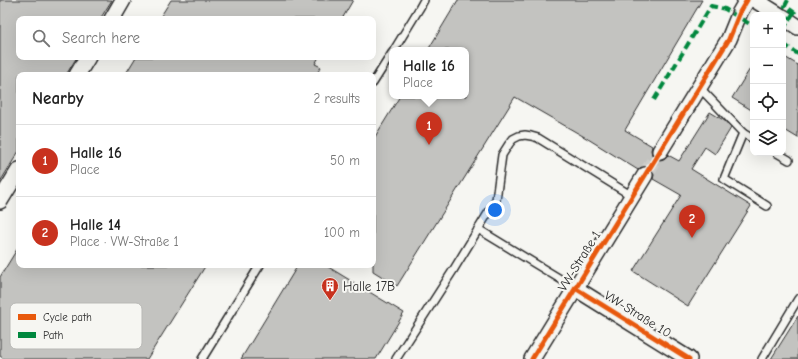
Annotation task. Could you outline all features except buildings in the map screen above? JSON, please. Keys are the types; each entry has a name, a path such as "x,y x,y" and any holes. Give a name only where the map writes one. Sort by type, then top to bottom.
{"street":[{"path":"114,16 123,0"},
{"path":"660,150 729,39 740,12 747,0"},
{"path":"754,0 774,12"},
{"path":"786,20 798,27"},
{"path":"79,72 86,60"},
{"path":"0,201 16,175"},
{"name":"VW-Straße 1","path":"532,359 645,175"},
{"name":"VW-Straße 10","path":"575,288 689,359"}],"lane":[{"path":"396,47 424,0"},
{"path":"376,78 389,58"},
{"path":"699,87 743,133 750,137"},
{"path":"743,133 724,179 767,206"},
{"path":"396,359 496,200 502,155 514,139 525,135 538,138 632,196"},
{"path":"783,156 789,160"},
{"path":"478,229 575,288"},
{"path":"202,359 258,268"},
{"path":"762,359 798,299"}],"tunnel":[{"path":"645,175 660,151"}],"marked path":[{"path":"788,0 785,6 798,15"},
{"path":"654,100 711,6 725,9 750,24"},
{"path":"786,25 794,12"},
{"path":"786,46 798,54"}],"cycle path":[{"path":"532,359 729,39 740,12 747,0"},
{"path":"575,288 689,359"}],"place":[{"name":"Halle 16","path":"429,145"},
{"name":"Halle 14","path":"692,238"},
{"name":"Halle 17B","path":"330,301"}]}
